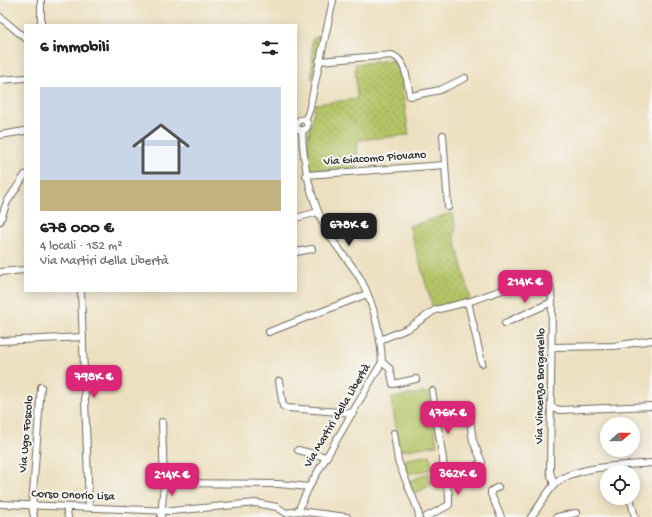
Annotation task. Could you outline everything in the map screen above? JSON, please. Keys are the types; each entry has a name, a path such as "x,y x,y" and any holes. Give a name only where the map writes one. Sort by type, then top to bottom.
{"street":[{"path":"41,0 41,24"},
{"path":"300,120 310,110 319,61 334,0"},
{"path":"0,17 24,37"},
{"path":"319,61 392,55 398,57 402,62 410,96 440,90 465,78"},
{"path":"0,80 24,78"},
{"name":"Via Martiri della Libertà","path":"299,513 309,487 382,362 380,340 367,294 361,280 328,234 318,212 306,175 302,149 302,130 297,127 300,120"},
{"path":"0,135 24,131"},
{"name":"Via Giacomo Piovano","path":"443,135 448,207"},
{"name":"Via Giacomo Piovano","path":"306,175 444,165"},
{"path":"0,221 7,202 24,176"},
{"path":"0,201 7,202"},
{"path":"297,218 318,212"},
{"path":"297,252 312,249"},
{"path":"0,272 24,270"},
{"name":"Via Vincenzo Borgarello","path":"380,340 409,328 435,310 468,302 543,275 548,279 552,302 552,408 550,472 554,485"},
{"path":"81,292 89,507"},
{"path":"269,332 367,294"},
{"path":"468,302 482,363"},
{"path":"505,323 552,302"},
{"path":"0,341 83,338"},
{"path":"552,348 614,346 652,340"},
{"path":"382,362 390,369 393,384 416,380"},
{"path":"279,382 281,401 283,406 287,408 353,413"},
{"name":"Via Ugo Foscolo","path":"34,517 32,506 41,387"},
{"path":"426,517 449,505 449,495 444,478 443,459 432,391"},
{"path":"552,408 560,410 652,406"},
{"path":"446,483 482,462 473,441 469,413"},
{"path":"161,514 164,482 162,422"},
{"path":"394,433 398,460 418,510 419,517"},
{"path":"298,450 326,457"},
{"path":"640,466 652,463"},
{"path":"531,517 554,485 568,476 583,471 600,470"},
{"path":"164,482 279,484 309,487"},
{"path":"498,486 491,491 491,494 501,517"},
{"name":"Corso Onorio Lisa","path":"0,504 89,507 161,514 256,503 277,507 286,515"},
{"path":"631,505 634,517"},
{"path":"66,507 68,517"},
{"path":"286,515 299,513 347,517"},
{"path":"557,517 576,513"}],"green space":[{"path":"324,32 312,80 312,40"},
{"path":"394,60 399,67 409,135 358,140 357,168 309,172 307,140 315,104 357,99 355,64"},
{"path":"452,213 456,228 454,236 470,297 469,299 438,308 432,305 409,226"},
{"path":"428,392 437,445 400,451 391,398"},
{"path":"430,455 433,469 407,474 404,460"},
{"path":"428,473 433,484 414,494 408,482"}]}
